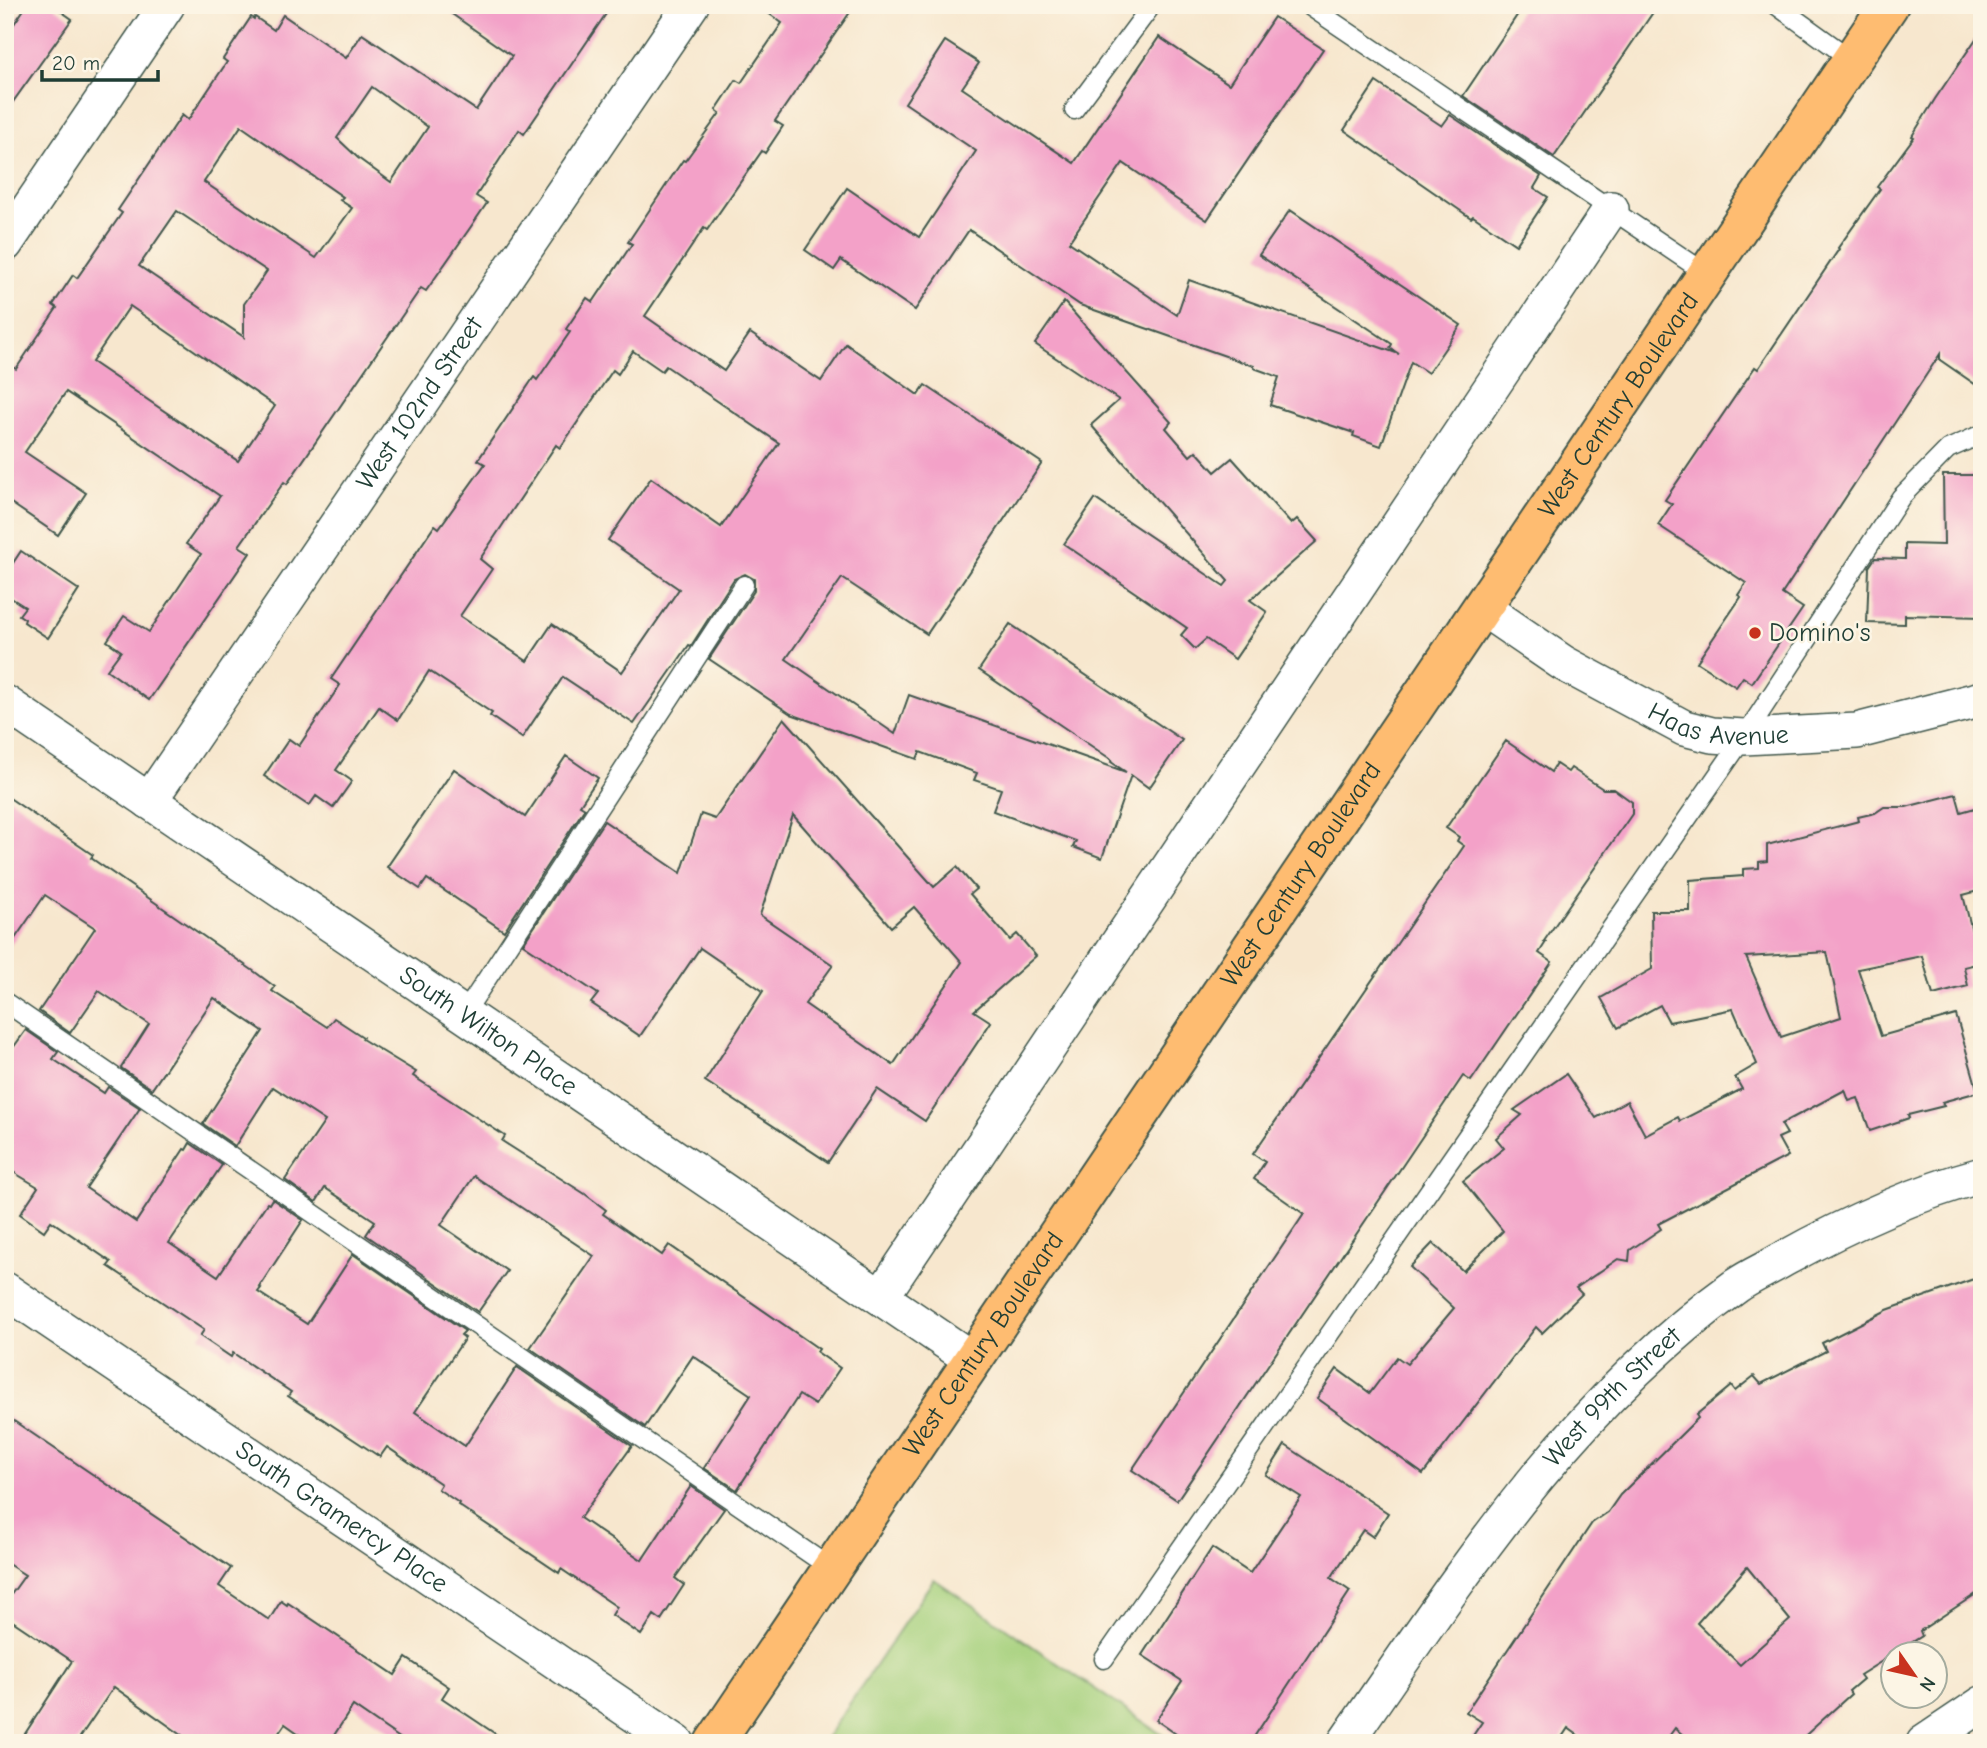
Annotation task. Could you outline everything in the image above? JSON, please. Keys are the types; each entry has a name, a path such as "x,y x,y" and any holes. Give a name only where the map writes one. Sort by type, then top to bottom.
{"main road":[{"name":"West Century Boulevard","path":"714,1743 1889,5"}],"street":[{"path":"5,244 167,5"},
{"name":"West 102nd Street","path":"149,800 691,5"},
{"path":"881,1297 1611,209"},
{"name":"Haas Avenue","path":"1481,607 1563,663 1684,728 1712,735 1744,737 1857,731 1982,699"},
{"name":"South Wilton Place","path":"5,703 973,1360"},
{"name":"West 99th Street","path":"1345,1743 1494,1529 1573,1433 1656,1351 1738,1285 1832,1232 1947,1184 1982,1175"},
{"name":"South Gramercy Place","path":"5,1290 677,1743"},
{"path":"1924,1743 1982,1704"}],"lane":[{"path":"1074,110 1152,5"},
{"path":"1308,5 1707,274"},
{"path":"1776,5 1852,60"},
{"path":"1104,1659 1744,737 1901,497 1948,449 1982,434"},
{"path":"464,1014 744,585"},
{"path":"5,1002 832,1569"}],"green space":[{"path":"934,1579 1174,1743 823,1743"}],"building":[{"path":"27,5 52,5 72,19 5,113 5,37"},
{"path":"439,5 612,5 524,134 519,130 476,196 487,203 470,228 426,291 421,288 287,484 284,482 239,546 250,553 149,700 107,670 121,651 107,641 124,616 149,632 201,554 186,544 220,496 66,392 25,452 86,493 58,535 5,499 5,362 16,369 57,308 53,305 73,275 77,278 122,213 118,210 182,115 188,120 227,62 223,59 251,17 274,30 283,15 346,58 362,34 476,110 512,56","holes":["372,87 428,127 391,182 358,158 337,138","241,126 343,197 340,200 352,208 316,258 204,182","177,211 267,271 244,304 244,337 139,266","130,306 275,406 238,461 92,362"]},
{"path":"757,5 855,5 775,121 783,126 765,153 762,151 707,230 704,228 645,316 724,371 750,333 821,381 846,344 918,395 925,385 1042,463 927,634 842,578 786,659 895,734 909,695 1126,772 979,670 1010,624 1182,740 1149,788 1131,775 1102,858 1073,847 1076,841 993,811 1001,789 974,780 977,773 920,752 917,759 791,714 709,659 754,591 754,579 745,574 734,579 691,646 689,645 634,724 563,677 522,738 490,716 492,713 429,671 398,720 379,707 336,770 352,781 333,808 316,796 309,806 264,776 289,739 299,746 340,685 331,679 435,525 439,528 485,464 478,460 534,377 537,380 570,332 566,329 587,298 593,302 632,244 628,242 683,160 685,161 720,113 716,110 736,80 741,83 782,23","holes":["633,351 662,371 666,366 779,443 721,527 651,478 608,540 679,589 622,672 552,624 527,661 460,616 492,569 480,559 556,445 560,448 613,370 618,374"]},
{"path":"1524,5 1658,5 1554,157 1463,96"},
{"path":"1274,17 1323,49 1207,220 1123,163 1069,242 1177,315 1189,280 1399,354 1390,348 1392,344 1259,255 1290,210 1461,325 1428,373 1411,362 1381,446 1353,436 1354,433 1270,405 1279,377 1080,305 969,230 915,310 841,260 834,270 805,250 847,188 919,237 976,151 905,103 945,41 979,63 962,88 1074,163 1159,37 1229,84"},
{"path":"1982,30 1982,389 1940,360 1940,354 1782,594 1803,608 1752,683 1743,677 1736,687 1697,662 1741,597 1738,595 1746,583 1658,525 1672,504 1665,500 1880,189 1877,187 1914,137 1912,136 1935,99"},
{"path":"1376,82 1442,126 1450,115 1541,176 1534,188 1548,197 1516,245 1473,216 1471,218 1344,130"},
{"path":"1064,302 1171,422 1166,428 1190,456 1196,451 1215,472 1232,458 1291,524 1297,519 1317,541 1250,600 1267,612 1235,659 1206,639 1195,649 1181,635 1187,628 1064,544 1095,499 1224,586 1228,581 1091,425 1119,400 1035,344"},
{"path":"1943,475 1982,475 1982,617 1905,615 1905,624 1867,623 1869,567 1875,558 1905,559 1905,544 1944,545"},
{"path":"21,551 79,590 48,638 24,622 25,619 19,615 25,607 5,594 5,575"},
{"path":"784,718 934,887 957,867 976,889 970,894 1010,940 1017,934 1036,956 974,1011 991,1022 925,1121 877,1089 828,1162 705,1081 763,991 700,948 640,1036 591,1003 598,994 523,944 604,821 681,873 701,814 715,819","holes":["793,815 891,927 914,907 962,962 893,1065 805,1004 833,965 760,915"]},
{"path":"1506,741 1551,772 1556,764 1568,772 1571,768 1603,789 1614,789 1632,802 1632,814 1544,941 1546,942 1539,953 1552,962 1471,1081 1463,1076 1177,1500 1132,1470 1304,1214 1254,1179 1265,1162 1253,1154 1464,846 1457,841 1459,837 1446,828"},
{"path":"566,756 598,778 580,805 585,808 504,931 427,879 420,889 387,867 454,769 525,817"},
{"path":"1956,794 1961,812 1982,806 1982,890 1963,895 1980,963 1964,967 1968,986 1933,995 1922,956 1858,969 1881,1036 1956,1015 1978,1092 1942,1102 1944,1106 1908,1115 1909,1118 1870,1131 1858,1098 1849,1101 1845,1090 1781,1124 1787,1134 1778,1138 1788,1156 1658,1224 1661,1229 1630,1250 1629,1261 1618,1259 1576,1288 1582,1294 1542,1333 1536,1327 1423,1474 1317,1398 1337,1369 1370,1393 1397,1357 1407,1364 1454,1308 1410,1267 1433,1243 1463,1271 1503,1231 1463,1181 1504,1148 1496,1138 1522,1115 1514,1110 1566,1074 1596,1118 1627,1101 1645,1135 1678,1117 1680,1121 1742,1089 1735,1077 1757,1064 1733,1009 1669,1022 1660,1005 1618,1028 1601,998 1652,969 1651,911 1690,911 1690,880 1743,876 1743,869 1759,868 1759,862 1767,861 1767,845 1859,821 1858,817 1875,813 1884,807 1906,807","holes":["1827,952 1841,1017 1781,1037 1746,957"]},
{"path":"5,795 255,972 275,987 272,991 327,1027 334,1018 363,1037 362,1039 416,1072 413,1076 505,1136 502,1141 585,1194 606,1210 603,1214 662,1255 669,1245 819,1349 817,1352 840,1368 815,1405 799,1395 737,1490 704,1468 751,1395 693,1356 645,1427 530,1348 594,1256 474,1176 441,1225 507,1271 478,1312 366,1235 375,1221 325,1188 316,1202 285,1180 325,1121 273,1087 235,1146 203,1124 263,1031 214,998 152,1089 121,1068 149,1024 99,991 70,1033 39,1011 95,928 45,895 5,953"},
{"path":"26,1030 58,1052 53,1059 104,1093 108,1087 140,1108 86,1188 136,1222 190,1143 222,1165 169,1243 218,1276 272,1199 303,1220 258,1292 307,1324 353,1254 465,1331 461,1335 465,1338 415,1412 465,1446 517,1367 632,1446 580,1518 642,1560 691,1486 724,1509 675,1578 684,1585 661,1620 654,1615 641,1635 612,1615 617,1607 561,1569 559,1573 458,1505 459,1503 438,1489 441,1484 387,1447 380,1457 288,1396 291,1392 233,1353 231,1357 200,1336 204,1330 108,1266 111,1262 51,1221 44,1231 20,1214 38,1187 5,1167 5,1059"},
{"path":"1982,1276 1982,1590 1920,1631 1922,1636 1916,1640 1878,1640 1878,1664 1860,1675 1863,1679 1849,1691 1851,1694 1797,1743 1692,1743 1675,1728 1664,1743 1589,1743 1568,1728 1558,1743 1468,1743 1482,1722 1466,1712 1592,1523 1608,1512 1620,1495 1698,1418 1696,1415 1731,1386 1735,1391 1754,1376 1761,1384 1826,1351 1822,1343 1887,1310","holes":["1747,1567 1790,1620 1740,1665 1697,1623"]},
{"path":"5,1415 231,1568 219,1586 269,1620 281,1601 287,1605 288,1603 395,1675 406,1658 449,1687 442,1698 509,1743 407,1743 353,1706 329,1743 312,1743 285,1724 272,1743 193,1743 114,1687 76,1743 19,1743 72,1661 5,1616 5,1603 25,1575 5,1562"},
{"path":"1285,1445 1388,1513 1373,1537 1363,1530 1331,1578 1350,1591 1250,1743 1189,1743 1156,1720 1182,1681 1142,1655 1212,1548 1250,1573 1301,1497 1266,1475"}],"place":[{"name":"Domino's","path":"1755,633"}]}
